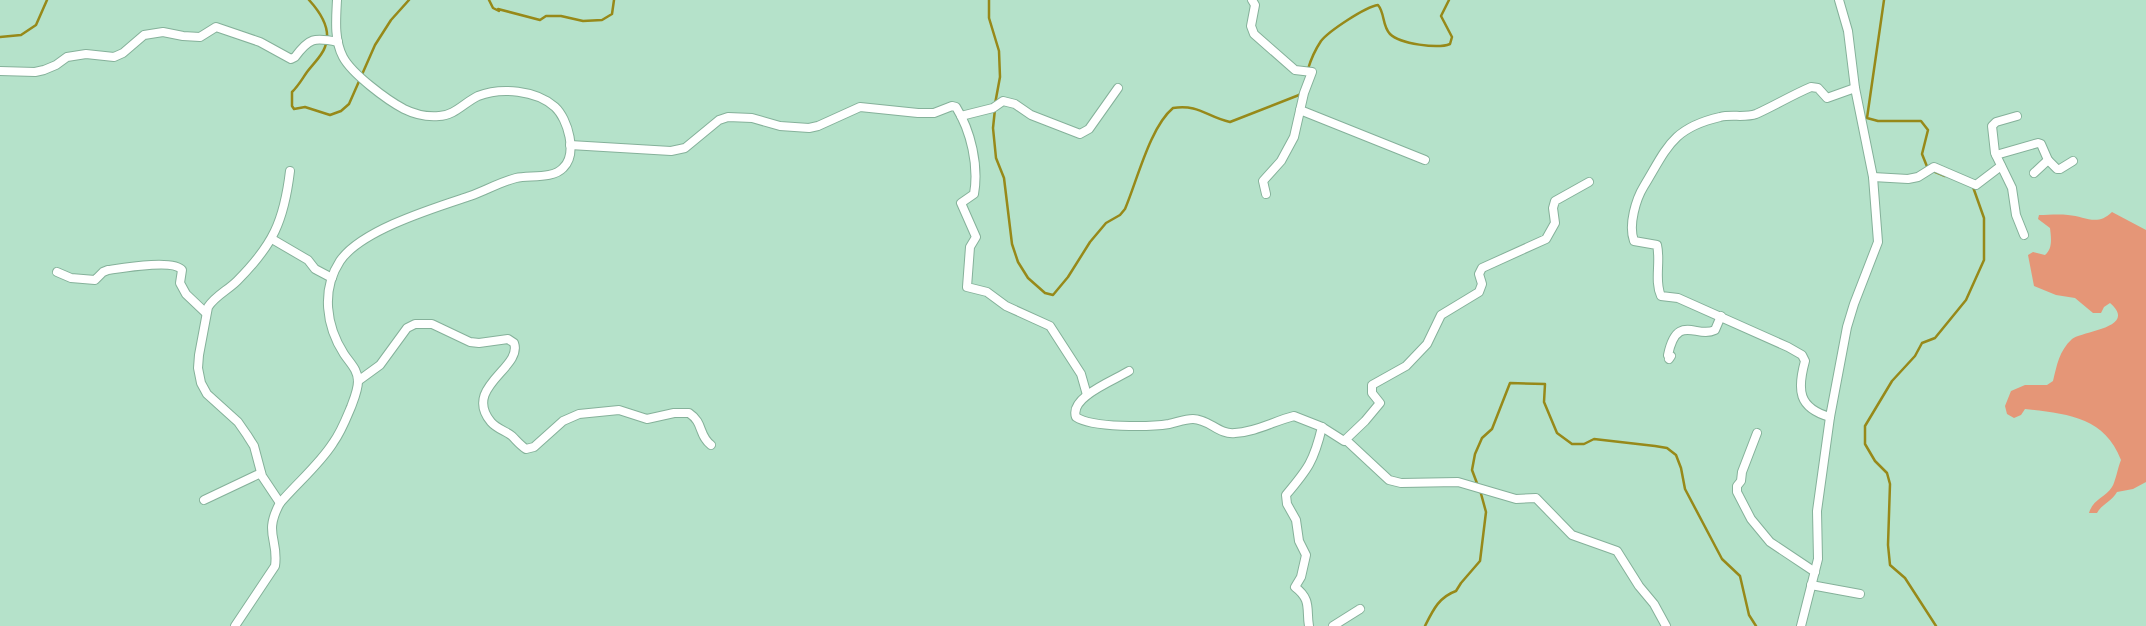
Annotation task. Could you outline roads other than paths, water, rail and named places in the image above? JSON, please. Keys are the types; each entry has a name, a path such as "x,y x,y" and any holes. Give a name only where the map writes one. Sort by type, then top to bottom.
{"street":[{"path":"235,626 275,566 276,558 271,531 273,518 280,503 333,444 353,402 358,381 354,367 344,354 334,336 327,304 332,278 340,261 352,248 368,238 417,213 470,196 513,178 558,172 565,166 568,160 570,145 566,126 558,110 551,104 534,96 507,90 493,92 477,97 451,113 438,117 421,115 404,109 361,77 344,59 338,42 337,0"},
{"path":"1252,0 1255,5 1251,26 1254,34 1295,70 1312,72 1300,110 1294,137 1288,151 1281,161 1263,180 1266,194"},
{"path":"1801,626 1819,553 1817,511 1830,417 1850,316 1878,247 1876,195 1873,176 1855,88 1848,31 1839,0"},
{"path":"0,71 35,72 56,65 67,57 86,54 114,57 123,53 144,35 163,32 198,37 216,27 260,42 292,59 305,44 324,40 338,42"},
{"path":"1830,417 1819,414 1809,407 1802,397 1801,377 1805,361 1802,355 1788,347 1677,298 1661,296 1658,285 1659,265 1657,245 1634,240 1632,230 1636,200 1665,149 1679,135 1704,122 1720,117 1756,114 1811,87 1818,88 1826,98 1855,88"},
{"path":"962,116 993,108 1003,101 1015,104 1041,119 1080,134 1089,128 1118,88"},
{"path":"570,145 671,151 685,148 719,120 728,117 752,118 780,126 809,128 818,126 860,107 918,113 934,113 954,106 962,116 972,143 975,168 974,194 963,200 961,204 976,237 970,248 967,287 987,292 1006,306 1050,326 1081,374 1087,395"},
{"path":"1300,110 1425,160"},
{"path":"2016,116 1992,125 1996,155 2001,166 2006,171 2012,188 2016,215 2024,235"},
{"path":"1996,155 2038,143 2041,144 2048,160 2058,169 2073,161"},
{"path":"2034,173 2048,160"},
{"path":"1873,176 1908,179 1918,177 1932,167 1976,185 1982,182 2001,166"},
{"path":"280,503 261,473 254,446 247,435 238,422 207,394 201,383 198,368 198,355 206,313 213,300 231,287 251,267 272,239 286,203 290,171"},
{"path":"1129,371 1087,395 1078,404 1075,413 1076,417 1108,425 1154,425 1192,419 1201,420 1219,431 1234,434 1256,430 1294,416 1322,427 1344,442 1380,403 1372,393 1372,385 1406,366 1427,344 1441,315 1478,293 1482,286 1479,274 1482,268 1546,239 1555,223 1553,208 1555,201 1589,182"},
{"path":"272,239 308,260 315,269 332,278"},
{"path":"57,272 71,278 95,280 103,272 108,270 142,266 176,265 182,270 180,283 186,294 206,313"},
{"path":"1669,359 1671,356 1668,355 1672,340 1681,332 1690,329 1710,332 1715,330 1720,316"},
{"path":"358,381 380,365 407,328 415,324 432,324 470,342 480,343 508,339 514,343 514,352 510,360 492,381 484,399 485,407 493,424 526,449 534,447 563,421 579,414 611,410 625,411 648,419 674,413 689,413 698,421 703,438 711,445"},
{"path":"1309,626 1308,603 1302,592 1295,587 1301,577 1306,556 1299,541 1296,520 1287,504 1286,495 1308,468 1316,451 1322,427"},
{"path":"1756,433 1737,486 1737,492 1751,519 1770,542 1815,572"},
{"path":"1346,440 1389,480 1401,483 1451,481 1474,486 1520,500 1536,498 1572,536 1616,551 1639,586 1654,604 1666,626"},
{"path":"204,500 261,473"},
{"path":"1811,585 1860,594"},
{"path":"1333,626 1360,609"}],"waterway":[{"path":"0,37 21,35 36,25 47,0"},
{"path":"309,0 324,22 327,41 322,54 292,92 292,106 294,109 305,107 330,115 341,111 349,104 375,45 391,20 409,0"},
{"path":"489,0 493,8 499,11 498,9 540,20 546,16 561,16 583,21 602,20 612,14 614,0"},
{"path":"989,0 989,18 999,51 1000,77 995,104"},
{"path":"1308,69 1315,51 1325,37 1356,15 1378,5 1382,12 1387,31 1395,38 1410,43 1428,46 1450,44 1452,37 1441,16 1449,0"},
{"path":"1884,0 1867,118 1878,121 1921,121 1928,130 1922,154 1928,169"},
{"path":"995,109 993,128 996,158 1004,178 1012,244 1018,262 1028,278 1045,293 1053,295 1068,277 1090,242 1106,223 1120,215 1125,209 1145,155 1157,128 1173,108 1182,107 1196,109 1230,122 1299,95 1302,92"},
{"path":"1933,171 1945,176"},
{"path":"1936,626 1905,578 1890,565 1888,545 1890,484 1887,473 1875,461 1865,444 1865,426 1892,381 1915,356 1922,343 1935,338 1966,300 1984,260 1984,218 1973,187"},
{"path":"1478,486 1472,470 1475,454 1482,438 1492,429 1510,383 1545,384 1544,402 1557,433 1572,444 1584,444 1594,439 1667,448 1676,455 1681,468 1685,489 1722,559 1740,576 1749,615 1756,626"},
{"path":"1425,626 1441,600 1456,591 1480,561 1486,512 1480,490"}]}
